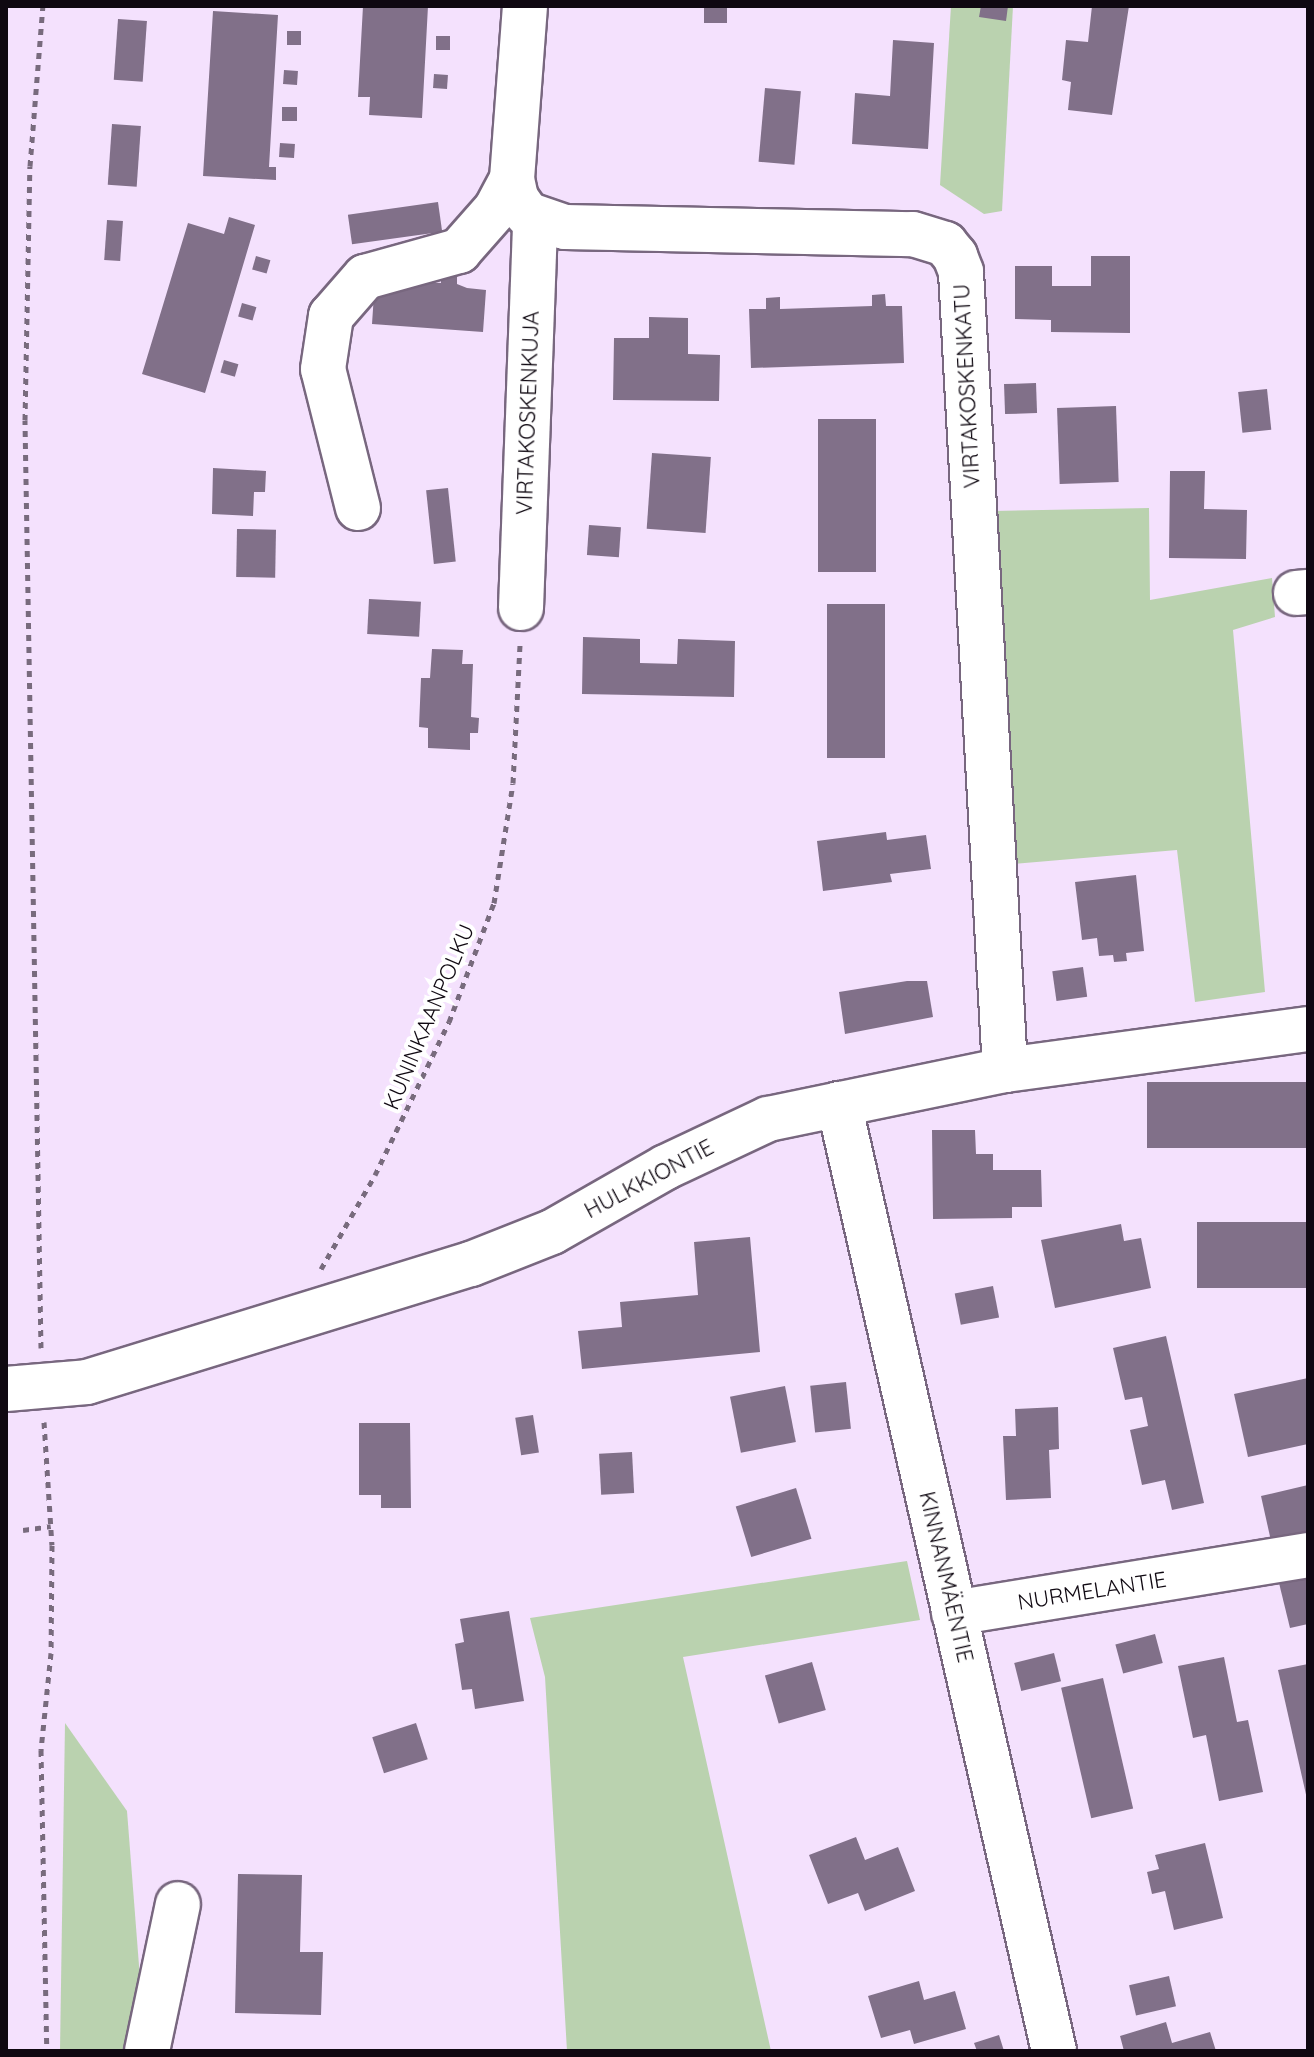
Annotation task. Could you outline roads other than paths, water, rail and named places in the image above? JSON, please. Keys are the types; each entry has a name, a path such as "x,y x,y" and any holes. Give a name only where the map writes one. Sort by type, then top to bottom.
{"street":[{"path":"525,6 512,179 516,198 535,218"},
{"path":"358,508 323,369 331,316 365,277 459,251 496,209 512,179"},
{"name":"VIRTAKOSKENKUJA","path":"521,608 535,218"},
{"name":"VIRTAKOSKENKATU","path":"535,218 565,227 913,234 945,244 955,256 961,272 1005,1070"},
{"name":"HULKKIONTIE","path":"24,1388 87,1382 471,1264 552,1232 666,1167 768,1119 1005,1070 1308,1029"},
{"name":"KINNANMÄENTIE","path":"839,1104 1054,2051"},
{"name":"NURMELANTIE","path":"954,1613 1308,1555"},
{"path":"147,2051 178,1904"}]}
